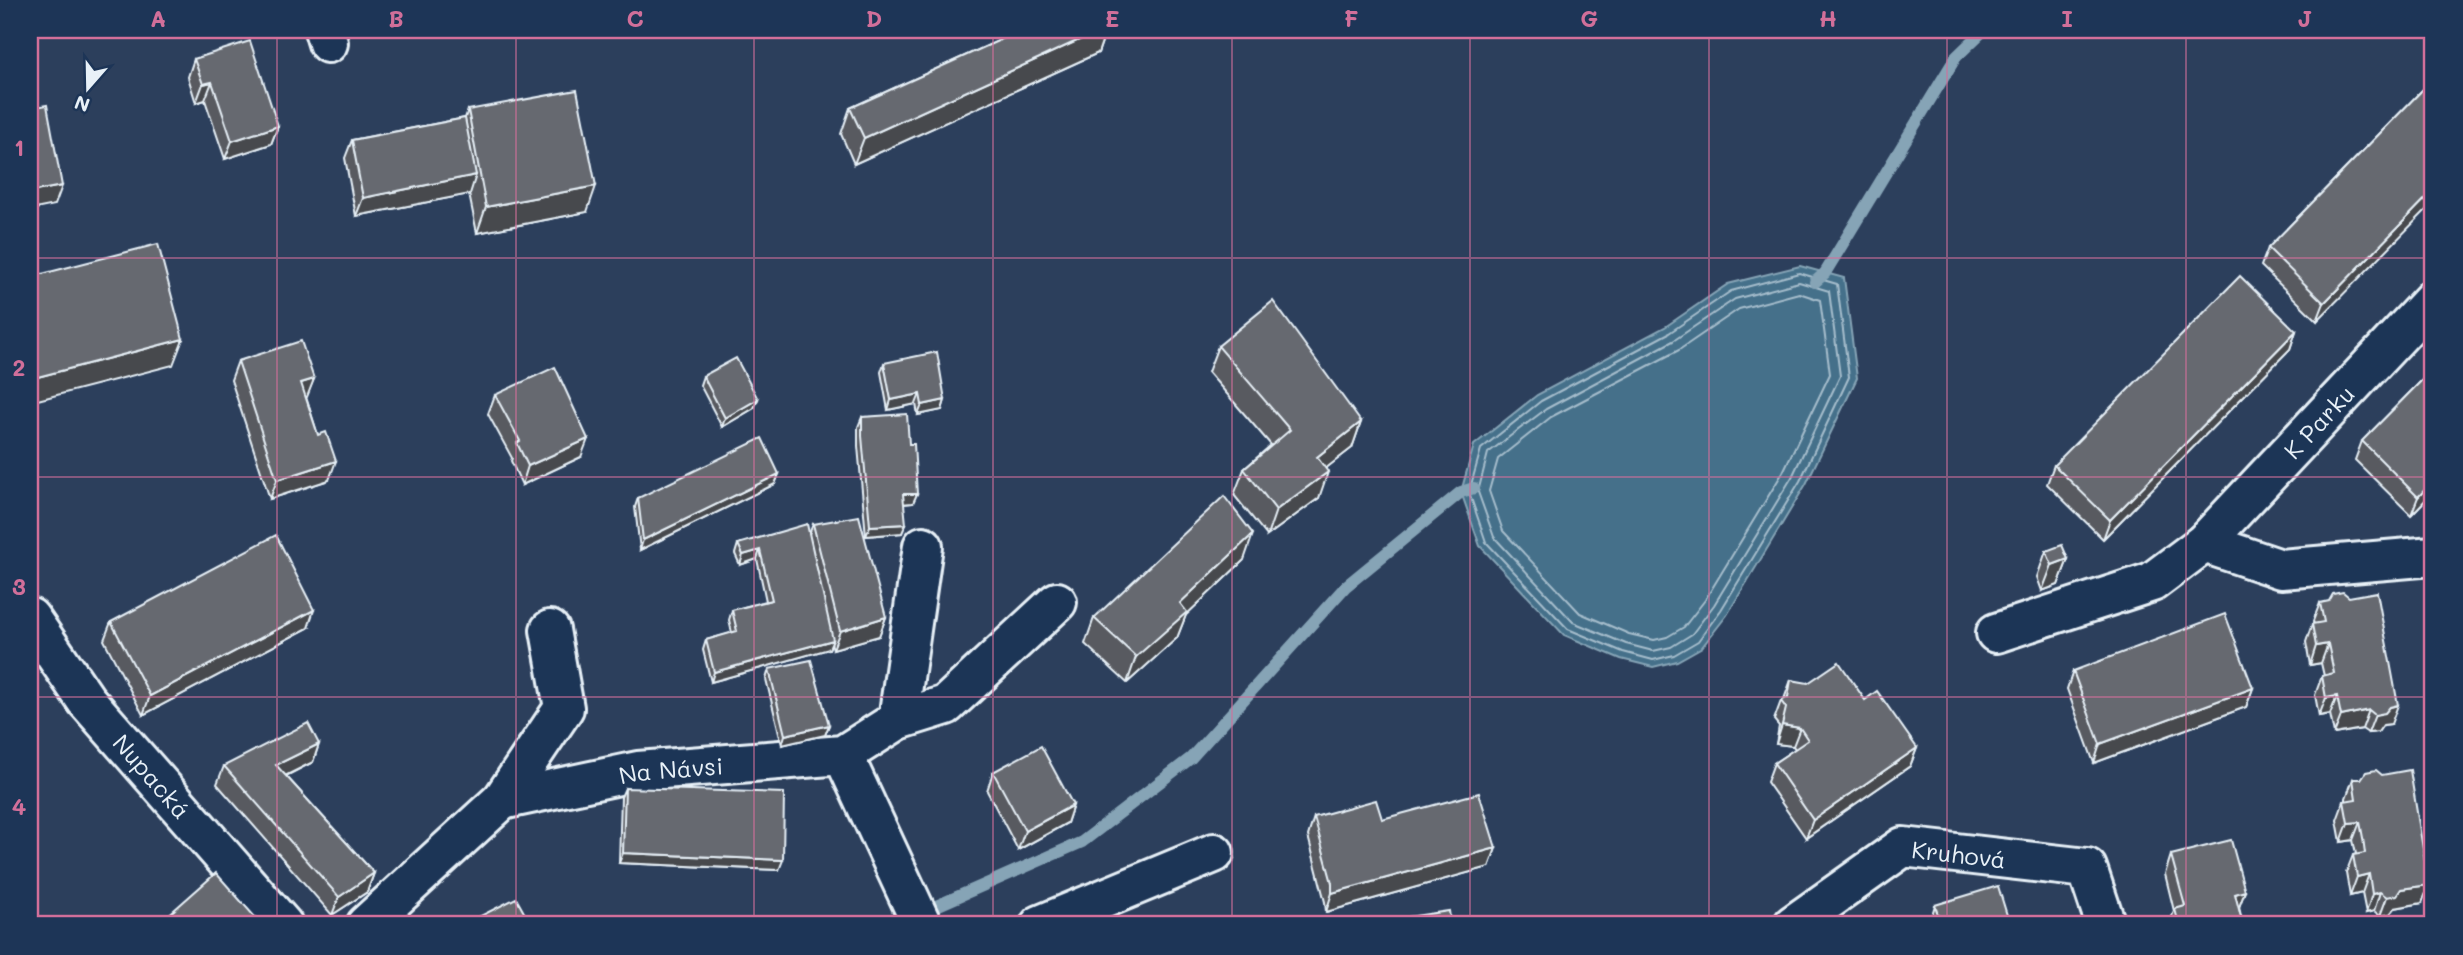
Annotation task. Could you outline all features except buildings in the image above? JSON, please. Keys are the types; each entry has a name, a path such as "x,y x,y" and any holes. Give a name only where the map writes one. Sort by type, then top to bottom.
{"street":[{"name":"K Parku","path":"1996,633 2152,582 2203,543 2433,299"},
{"path":"2203,543 2281,569 2433,556"},
{"path":"898,720 923,545"},
{"name":"Na Návsi","path":"502,800 638,771 843,755 898,720 946,705 1057,602"},
{"name":"Nupacká","path":"30,618 86,700 283,925"},
{"path":"366,925 502,800 564,708 550,630"},
{"path":"843,755 922,925"},
{"name":"Kruhová","path":"1793,925 1903,847 2087,868 2106,925"},
{"path":"1040,925 1214,853"}],"water":[{"path":"1800,266 1844,278 1857,378 1806,484 1727,615 1702,647 1677,661 1653,667 1621,659 1564,635 1480,546 1461,492 1474,445 1537,395 1665,327 1728,284"}],"waterway":[{"path":"1815,282 1825,273 1956,57 1984,30"},
{"path":"893,925 1082,842 1191,758 1346,586 1461,492 1474,488"}]}
